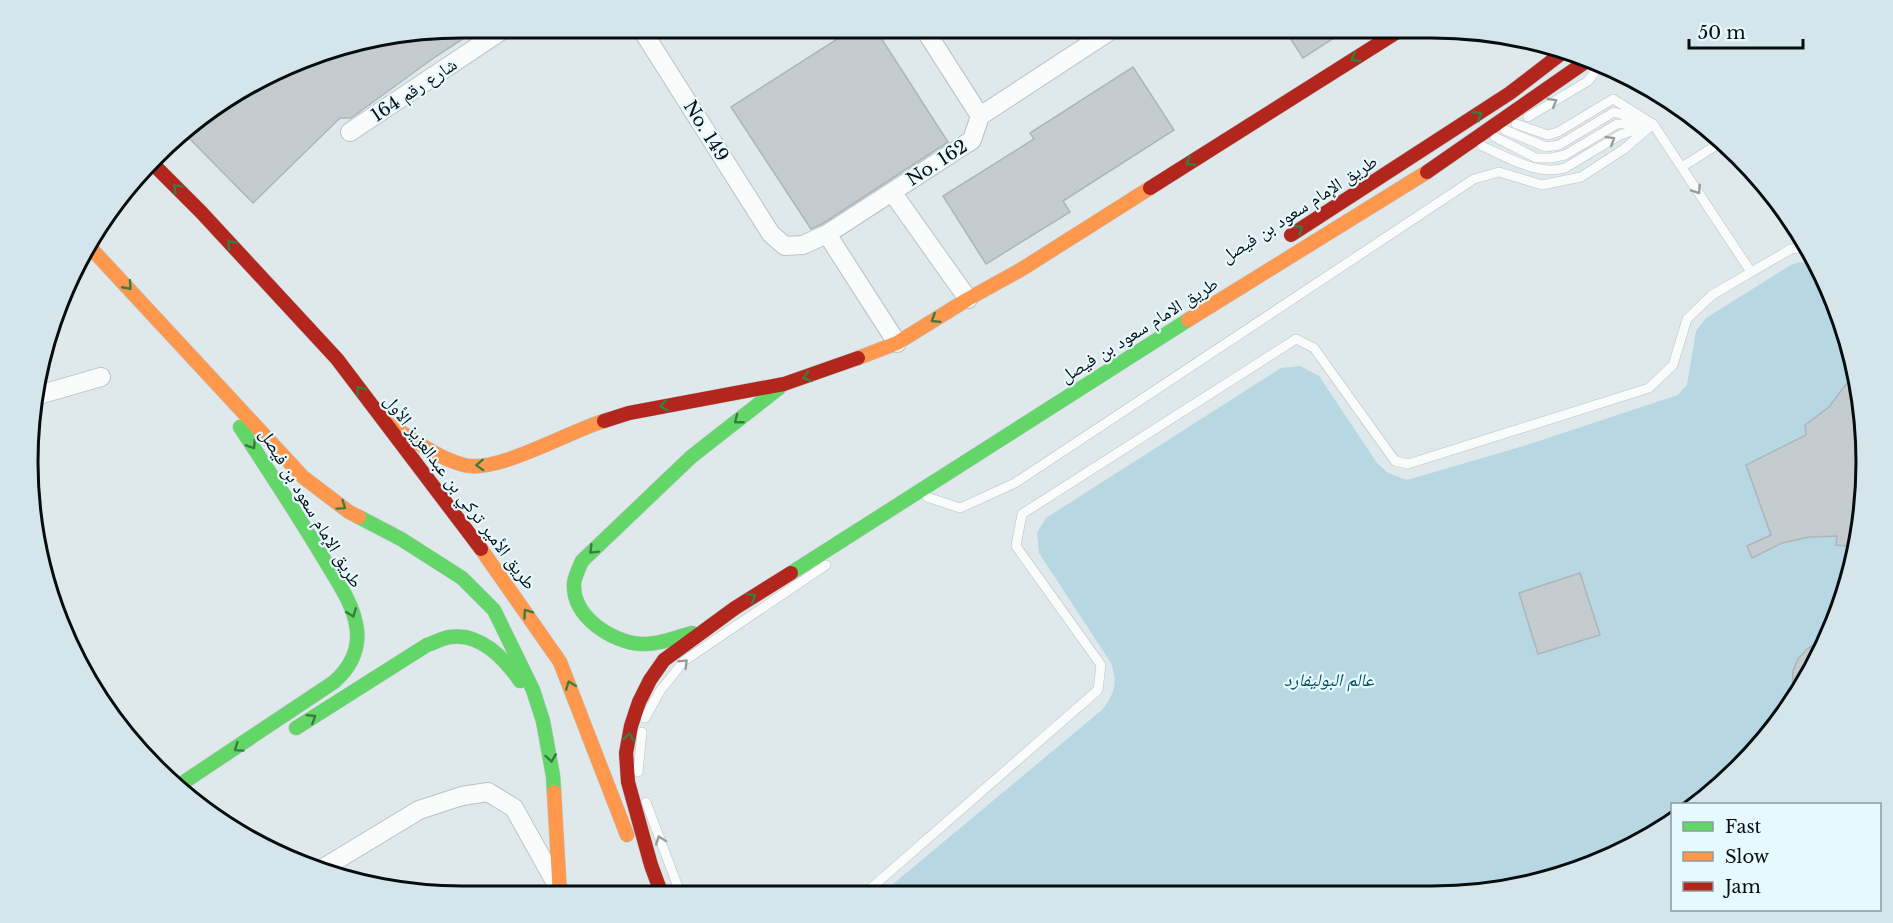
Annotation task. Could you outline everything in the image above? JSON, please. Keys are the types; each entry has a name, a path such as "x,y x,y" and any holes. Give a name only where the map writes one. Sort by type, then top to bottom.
{"main road":[{"path":"387,423 449,460 466,466 485,466 510,459 583,426 629,413 784,384 830,369 897,343 1022,269 1388,38"},
{"name":"طريق الإمام سعود بن فيصل","path":"1282,240 1510,93 1557,57"},
{"name":"طريق الامام سعود بن فيصل","path":"704,630 735,608 1481,136 1581,65"},
{"name":"طريق الأمير تركي بن عبدالعزيز الأول","path":"157,168 201,212 329,351 387,423 503,580 560,662 650,886"},
{"path":"93,251 303,477 349,512 410,545 462,578 494,610 533,690 543,721 553,776 559,886"},
{"name":"طريق الإمام سعود بن فيصل","path":"184,782 346,673 357,647 357,629 353,612 337,581 298,514 211,377"},
{"path":"704,630 654,643 639,644 617,638 594,624 580,608 575,595 574,583 578,570 582,561 593,550 691,457 784,384"},
{"path":"905,500 941,466 1004,421"},
{"path":"659,886 628,782 626,753 631,726 650,680 664,660 704,630"},
{"path":"287,733 427,645 450,638 464,637 480,642 495,653 518,678 543,721"}],"street":[{"name":"شارع رقم 164","path":"350,132 491,38"},
{"name":"No. 149","path":"647,38 771,234"},
{"path":"930,38 980,116 1100,38"},
{"name":"No. 162","path":"771,234 785,246 803,245 827,234 972,141 980,116"},
{"path":"892,192 968,299"},
{"path":"827,234 897,343"},
{"path":"43,394 101,377"},
{"path":"329,864 419,810 462,796 488,792 514,808 556,886"}],"lane":[{"path":"878,530 1505,130 1588,81 1596,71"},
{"path":"1516,124 1548,135 1558,132 1613,99 1653,124 1751,272"},
{"path":"1505,130 1546,147 1559,145 1614,112 1653,124"},
{"path":"1495,137 1536,158 1551,158 1565,155 1617,124 1653,124"},
{"path":"1482,146 1531,167 1555,171 1565,168 1620,135 1653,124"},
{"path":"927,497 960,508 1016,483 1474,179 1499,172 1542,184 1581,177 1624,149 1653,124"},
{"path":"1682,167 1715,146"},
{"path":"1412,180 1429,179"},
{"path":"872,886 1098,690 1101,665 1016,546 1022,514 1296,339 1314,348 1395,461 1408,464 1649,388 1673,365 1687,319 1712,295 1791,249 1798,249"},
{"path":"638,780 643,723 660,691 684,661 830,562"},
{"path":"642,790 678,886"}],"green space":[{"name":"عالم البوليفارد","path":"1799,262 1806,263 1812,274 1833,325 1852,406 1855,434 1855,489 1841,571 1833,598 1812,649 1799,674 1768,720 1731,761 1690,798 1683,803 1671,803 1671,811 1667,814 1619,842 1568,863 1514,877 1459,885 891,886 1103,709 1113,692 1115,682 1111,663 1039,553 1037,533 1046,518 1281,368 1300,366 1319,376 1377,463 1388,473 1407,480 1530,444 1678,395 1687,385 1696,331 1706,318"}],"building":[{"path":"464,38 351,118 340,118 253,203 188,137 203,125 249,94 325,60 406,41"},
{"path":"839,38 881,38 948,142 811,229 731,107"},
{"path":"1290,38 1334,38 1303,58"},
{"path":"1133,67 1174,130 1063,201 1070,212 986,264 943,196 1034,139 1030,133"},
{"path":"1848,382 1855,434 1856,462 1852,517 1847,546 1836,545 1837,536 1809,537 1782,543 1752,558 1747,546 1771,535 1746,465 1806,435 1805,425 1829,407"},
{"path":"1580,573 1600,635 1538,654 1519,593"},
{"path":"1814,645 1793,684 1793,671 1798,659"}],"traffic: fast":[{"path":"791,573 1188,320"},
{"path":"692,633 648,644 630,642 607,633 587,617 580,607 575,595 576,575 582,561 691,457 779,388"},
{"path":"184,782 334,682 345,671 355,652 357,630 344,593 240,427"},
{"path":"359,517 401,539 462,578 494,610 533,690 543,721 554,792"},
{"path":"296,728 427,645 447,638 461,637 481,643 499,656 520,681"}],"traffic: slow":[{"path":"1188,320 1427,172"},
{"path":"858,358 897,343 1022,269 1150,188"},
{"path":"93,251 303,477 359,517"},
{"path":"387,423 444,458 464,465 478,466 514,458 604,421"},
{"path":"481,549 560,662 627,835"},
{"path":"554,792 559,886"}],"traffic: jam":[{"path":"1150,188 1388,38"},
{"path":"1291,235 1510,93 1557,57"},
{"path":"1427,172 1581,65"},
{"path":"157,168 201,212 337,359 481,549"},
{"path":"604,421 629,413 784,384 858,358"},
{"path":"659,886 628,782 626,753 631,726 639,702 650,680 664,660 735,608 791,573"}]}
